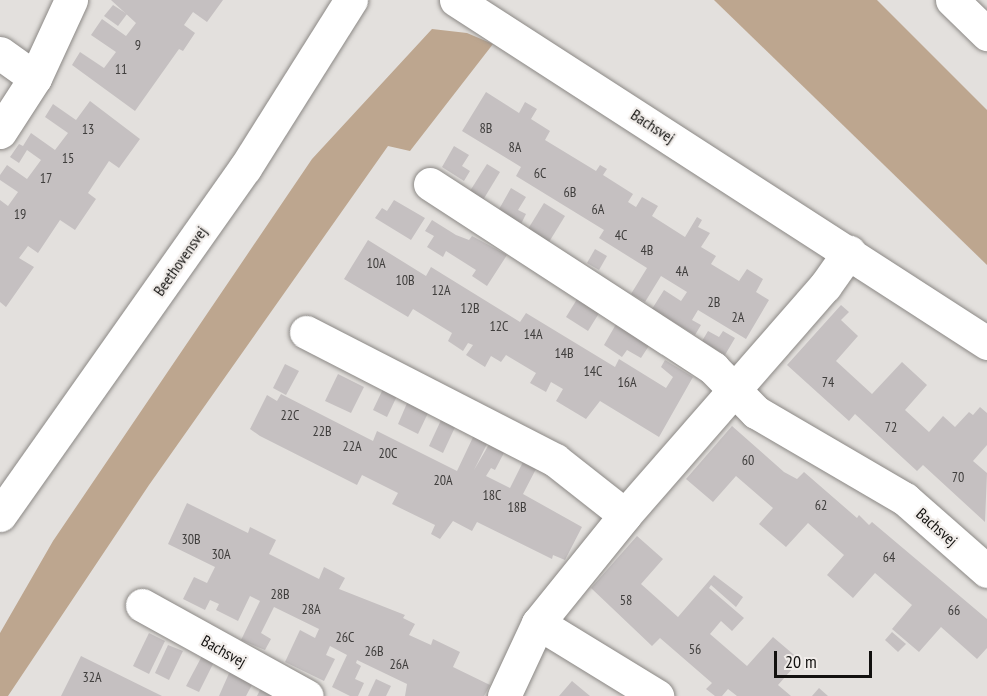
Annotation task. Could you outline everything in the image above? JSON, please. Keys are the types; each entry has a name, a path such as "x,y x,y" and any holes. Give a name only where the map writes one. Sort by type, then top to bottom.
{"street":[{"path":"0,132 35,78 71,0"},
{"name":"Beethovensvej","path":"0,515 245,168 351,0"},
{"name":"Bachsvej","path":"456,0 987,343"},
{"path":"952,0 987,34"},
{"path":"0,53 35,78"},
{"name":"Bachsvej","path":"429,184 713,368 756,412 905,499 987,571"},
{"path":"504,696 538,622 625,515 734,392 849,252"},
{"path":"306,332 555,460 625,515"},
{"name":"Bachsvej","path":"142,605 307,696"},
{"path":"538,622 657,696"}],"shaded area":[{"path":"714,0 877,0 987,110 987,265"},
{"path":"432,29 467,33 493,44 410,151 388,146 149,485 8,696 0,696 0,633 53,541 312,159"}],"building":[{"path":"111,0 223,0 207,22 193,12 184,25 195,33 183,51 179,49 135,111 72,65 80,52 104,68 116,52 91,35 102,19 126,36 136,23"},
{"path":"113,5 127,14 118,26 104,16"},
{"path":"486,92 519,113 525,102 537,109 531,119 550,131 545,140 596,171 600,165 607,169 603,175 633,194 628,202 636,207 642,197 658,206 652,216 685,237 697,217 702,220 698,227 710,233 701,247 716,256 711,264 739,281 747,269 763,279 756,292 769,300 746,339 698,310 692,320 701,325 695,335 652,309 664,290 681,301 687,292 661,276 645,302 631,294 647,268 599,238 604,230 516,176 521,167 462,131"},
{"path":"90,101 140,139 119,168 109,161 88,193 96,199 75,230 60,220 38,253 28,246 19,258 34,267 6,307 0,302 0,200 8,206 18,192 0,180 0,175 7,165 27,179 41,160 27,150 19,163 10,157 19,144 23,146 31,133 55,150 68,133 45,117 53,104 76,120"},
{"path":"454,146 469,155 462,166 470,171 464,181 442,167"},
{"path":"487,164 500,172 483,200 470,191"},
{"path":"511,188 526,197 518,210 526,214 521,224 498,211"},
{"path":"394,200 425,218 411,240 375,218 382,208 387,211"},
{"path":"544,203 565,216 549,242 528,229"},
{"path":"432,220 456,235 469,240 472,236 507,255 487,286 472,276 476,270 446,251 443,257 427,247 434,236 425,231"},
{"path":"368,240 426,276 431,267 520,322 526,313 615,367 619,359 666,388 673,377 661,367 665,360 693,377 659,437 600,401 586,419 556,401 563,389 551,382 546,392 530,383 536,373 506,355 501,362 491,356 485,367 466,355 473,345 468,343 463,351 448,341 452,333 413,309 408,317 344,279"},
{"path":"595,249 607,256 599,270 587,263"},
{"path":"579,296 601,310 588,331 566,317"},
{"path":"841,305 849,312 841,320 858,336 836,361 872,394 902,362 927,385 905,410 929,432 943,416 955,427 969,412 973,415 980,407 987,413 987,445 973,461 987,473 985,522 923,465 917,471 855,414 849,421 787,365"},
{"path":"619,319 652,341 641,358 627,350 622,357 604,345"},
{"path":"708,331 719,337 723,331 735,338 725,355 702,341"},
{"path":"285,364 299,371 286,395 273,388"},
{"path":"338,374 364,387 351,413 325,401"},
{"path":"383,389 397,396 387,417 373,410"},
{"path":"281,394 373,441 377,431 457,471 475,433 489,440 474,470 491,441 506,449 495,470 491,468 486,476 510,488 524,460 537,467 523,494 582,527 565,560 553,555 552,559 477,522 472,531 453,521 440,539 431,534 435,525 392,504 398,493 362,475 357,485 250,429 267,395 277,401"},
{"path":"408,401 429,411 418,434 398,424"},
{"path":"442,418 456,425 443,453 429,446"},
{"path":"732,426 784,472 797,479 804,472 857,518 859,515 869,525 872,522 987,619 987,648 977,659 941,627 919,652 892,629 912,605 875,573 853,598 827,575 844,555 808,523 786,547 759,524 773,508 736,476 713,502 686,479"},
{"path":"187,503 248,533 250,527 276,540 269,554 319,579 324,567 345,578 339,589 405,615 403,618 415,624 409,635 431,645 433,639 460,652 453,667 490,685 484,696 405,696 407,684 357,660 356,663 361,666 355,679 364,683 358,696 350,696 332,687 347,655 330,646 326,655 335,659 324,681 285,662 300,630 315,638 319,629 274,607 261,633 271,639 265,650 241,640 260,601 250,596 238,621 216,610 219,604 210,600 205,610 183,599 194,577 207,583 215,567 168,544"},
{"path":"637,536 663,559 641,584 678,617 714,575 743,597 736,607 711,585 709,588 744,618 732,631 721,621 710,634 747,666 773,637 800,660 778,685 791,696 737,696 728,689 722,696 715,696 706,689 712,683 660,638 652,646 591,588"},
{"path":"892,632 906,644 898,652 885,640"},
{"path":"149,633 165,641 149,674 133,666"},
{"path":"168,645 183,651 169,680 155,673"},
{"path":"81,656 162,696 61,696"},
{"path":"202,656 214,662 199,692 186,686"},
{"path":"230,671 253,683 246,696 219,696"},
{"path":"376,679 391,686 386,696 368,696"},
{"path":"572,681 590,696 559,696"},
{"path":"262,686 276,696 257,696"},
{"path":"819,688 828,696 812,696"}]}
